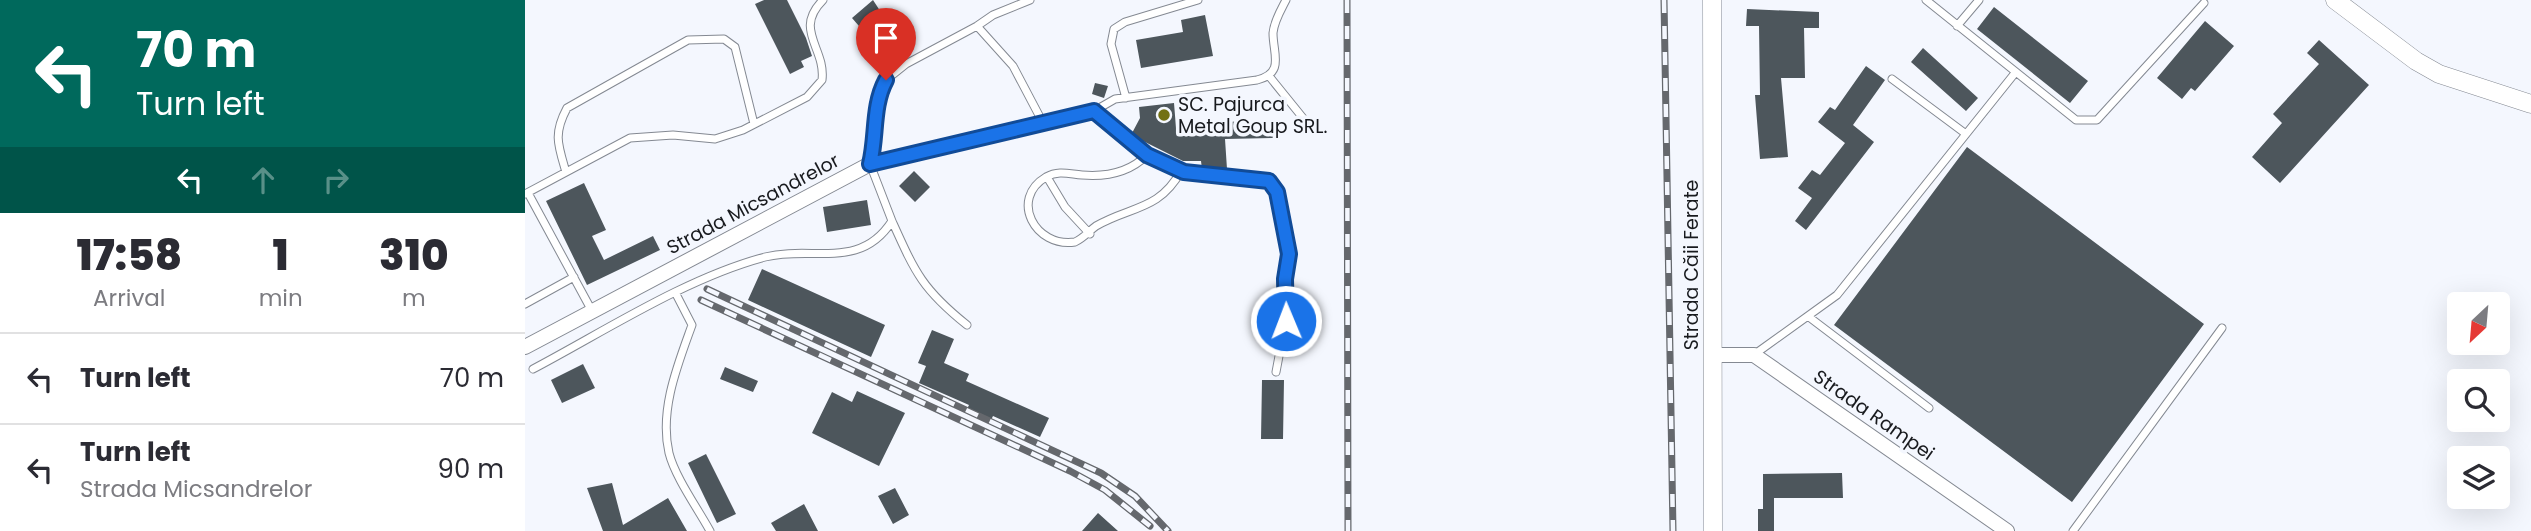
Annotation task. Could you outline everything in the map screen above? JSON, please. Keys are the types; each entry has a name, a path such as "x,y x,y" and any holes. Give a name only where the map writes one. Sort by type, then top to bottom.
{"street":[{"name":"Strada Căii Ferate","path":"1712,0 1713,531"},
{"path":"2335,0 2416,61 2439,74 2531,104"},
{"name":"Strada Micsandrelor","path":"525,347 870,164 1042,121 1094,111"},
{"path":"1712,355 1754,355"},
{"name":"Strada Rampei","path":"1754,355 2007,531"}],"lane":[{"path":"591,311 527,193 630,138 673,135 715,139 754,124 807,97 820,84 821,61 810,35 811,16 823,0"},
{"path":"967,325 920,282 892,221 870,164 875,143 876,106 886,80 906,64 993,15 1030,0"},
{"path":"1126,98 1111,44 1114,29 1125,22 1198,0"},
{"path":"1276,372 1288,308 1285,279 1289,254 1277,192 1269,181 1257,177 1213,177 1181,171 1147,155 1094,111 1115,99 1257,80 1269,76 1277,61 1273,31 1286,0"},
{"path":"1926,0 2076,120 2097,120 2204,3"},
{"path":"1957,26 1979,0"},
{"path":"977,26 1013,66 1042,121"},
{"path":"566,172 557,141 558,125 567,108 688,40 723,39 735,47 754,124"},
{"path":"1754,355 1837,295 2015,73"},
{"path":"1269,76 1303,118"},
{"path":"1892,79 1966,134"},
{"path":"1147,155 1129,169 1112,173 1080,176 1063,172 1047,177 1031,196 1029,213 1036,229 1058,243 1075,242 1090,234 1095,227 1149,205 1164,195 1181,171"},
{"path":"1047,177 1070,215 1090,234"},
{"path":"533,369 722,269 769,256 797,253 852,254 870,243 892,221"},
{"path":"525,304 574,277"},
{"path":"676,294 692,325 678,360 669,401 667,438 670,455 710,531"},
{"path":"1809,317 1929,408"},
{"path":"2073,531 2222,328"}],"building":[{"path":"764,0 787,0 806,38 812,56 801,61 804,67 790,74 755,4"},
{"path":"873,0 901,43 887,53 869,30 865,33 852,18"},
{"path":"1994,7 2088,81 2070,103 1977,29"},
{"path":"1747,9 1819,12 1819,28 1804,28 1805,78 1781,78 1788,157 1760,159 1755,95 1760,95 1759,26 1746,26"},
{"path":"1205,15 1213,56 1141,68 1136,40 1183,32 1181,20"},
{"path":"2205,21 2234,46 2195,91 2191,88 2182,99 2157,78"},
{"path":"2319,40 2369,85 2280,183 2252,157 2282,123 2273,114 2319,64 2307,53"},
{"path":"1923,48 1978,98 1966,111 1911,62"},
{"path":"1866,66 1885,80 1853,125 1874,142 1806,230 1795,221 1812,198 1798,188 1812,170 1820,175 1845,143 1818,122 1830,107 1835,110"},
{"path":"1095,83 1108,86 1104,98 1092,94"},
{"path":"1174,103 1176,128 1214,125 1214,122 1274,121 1274,138 1225,139 1227,169 1209,170 1202,169 1201,161 1183,161 1131,135 1140,118 1139,107"},
{"path":"1967,147 2204,324 2072,502 1834,325"},
{"path":"914,171 930,187 915,202 899,186"},
{"path":"584,183 606,230 592,236 604,260 653,236 660,250 587,285 546,201"},
{"path":"867,200 871,225 827,232 823,207"},
{"path":"762,269 885,325 871,357 748,300"},
{"path":"932,330 954,339 944,363 969,374 966,381 1049,418 1040,437 993,416 991,420 967,409 969,405 919,383 926,366 918,363"},
{"path":"583,364 595,388 562,403 551,380"},
{"path":"725,367 758,381 753,392 720,379"},
{"path":"1262,380 1284,380 1283,439 1261,439"},
{"path":"857,391 905,413 879,466 812,433 832,392 852,402"},
{"path":"706,454 736,514 717,523 688,463"},
{"path":"1842,473 1843,498 1774,498 1774,531 1758,531 1758,509 1763,509 1763,474"},
{"path":"612,483 623,525 668,498 687,531 603,531 587,488"},
{"path":"895,488 909,515 893,524 878,496"},
{"path":"804,504 818,531 776,531 771,523"},
{"path":"1098,513 1118,531 1082,531"}],"railway":[{"path":"1347,0 1348,531"},
{"path":"1664,0 1673,531"},
{"path":"707,289 1101,473 1135,496 1168,531"},
{"path":"701,300 1070,471 1105,490 1150,526"}],"place":[{"name":"SC. Pajurca Metal Goup SRL.","path":"1164,115"}],"route":[{"path":"886,80 876,106 875,143 870,164 1042,121 1094,111 1112,129 1147,155 1184,172 1213,177 1257,177 1269,181 1277,192 1282,210 1289,254 1285,279 1288,308 1286,321"}]}
